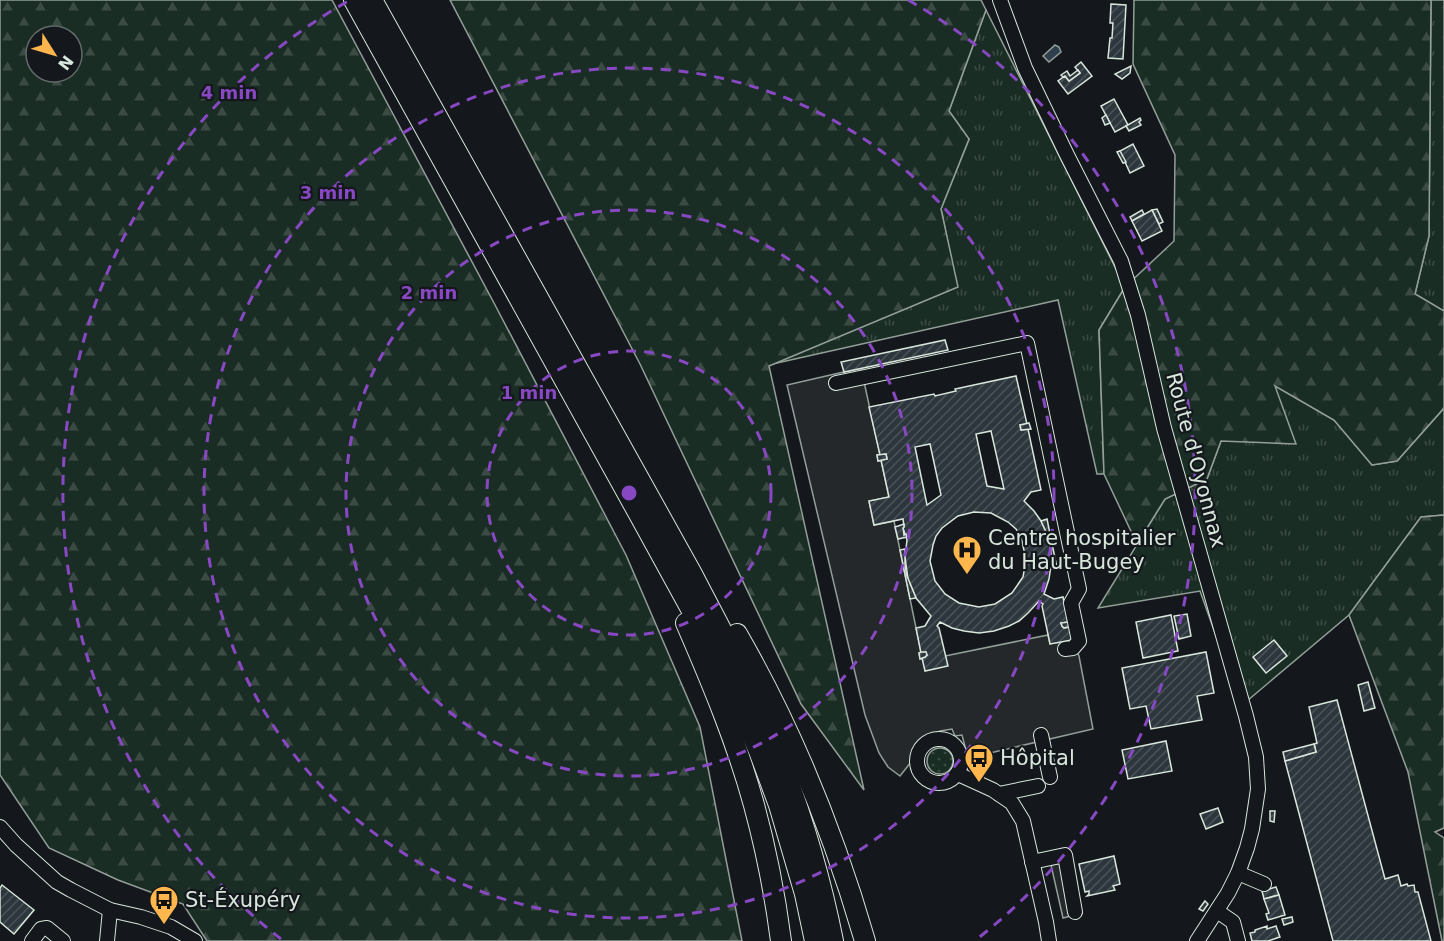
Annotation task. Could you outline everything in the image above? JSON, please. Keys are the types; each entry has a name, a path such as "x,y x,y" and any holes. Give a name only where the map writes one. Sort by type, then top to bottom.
{"highway":[{"path":"354,0 640,516 728,680 779,805 805,894 815,941"},
{"path":"372,0 692,574 731,649 758,705 786,775 822,892 833,941"},
{"path":"631,465 725,614 775,705 804,768 830,834 865,941"},
{"path":"640,516 705,667 741,764 765,850 781,941"}],"street":[{"name":"Route d'Oyonnax","path":"1000,0 1025,68 1122,261 1138,315 1164,428 1256,757 1258,789 1247,848 1238,873 1197,941"},
{"path":"836,383 1026,343 1079,588 1071,603 1079,641 1073,648 1065,649"},
{"path":"1041,735 1050,777"},
{"path":"957,774 993,790 1012,803 1023,821 1046,922 1048,941"},
{"path":"999,794 1038,786"},
{"path":"0,827 16,845 57,882 110,910 171,927 195,941"},
{"path":"1032,862 1065,855 1076,912"},
{"path":"1238,873 1264,884"},
{"path":"107,941 110,910"},
{"path":"1217,911 1233,922 1238,941"},
{"path":"32,941 41,929 46,928 63,941"}],"green space":[{"path":"0,0 332,0 626,555 700,727 742,941 207,941 183,904 118,880 49,848 0,775"},
{"path":"450,0 981,0 986,10 949,111 969,139 941,209 958,287 769,366 864,790 801,704 640,364"},
{"path":"1134,0 1431,0 1429,236 1415,294 1444,311 1444,408 1397,461 1372,465 1334,420 1275,386 1296,444 1221,441 1207,479 1165,499 1137,544 1104,474 1099,330 1125,287 1174,241 1175,155 1133,64"},
{"path":"1431,0 1444,0 1444,311 1415,294 1429,236"},
{"path":"986,10 1125,287 1099,330 1104,474 1097,474 1058,300 768,365 957,287 941,209 969,139 949,111"},
{"path":"1274,385 1334,420 1372,465 1397,461 1444,408 1444,515 1421,517 1349,615 1241,706 1200,591 1098,608 1165,499 1207,479 1221,441"},
{"path":"1444,515 1444,828 1435,832 1444,838 1444,941 1442,941 1408,772 1349,615 1421,517"},
{"path":"940,748 949,752 953,761 949,770 940,774 931,770 927,761 931,752"}],"shaded area":[{"path":"861,368 880,455 877,455 878,461 881,460 889,497 869,501 874,525 894,521 921,652 919,653 920,659 1048,635 1050,644 1072,640 1079,656 1093,729 968,758 962,735 955,736 952,729 940,731 922,739 911,762 900,776 888,767 879,753 865,715 787,385"},
{"path":"1072,861 1082,913 1063,918 1051,865"}],"water":[{"path":"1055,45 1061,52 1049,62 1043,56"}],"building":[{"path":"1111,4 1126,5 1123,59 1108,58 1113,23 1110,23"},
{"path":"1081,62 1092,76 1068,94 1058,81 1065,76 1069,81 1080,73 1075,67"},
{"path":"1131,66 1130,73 1122,79 1115,74"},
{"path":"1078,70 1080,73 1069,81 1061,75 1067,71 1070,76"},
{"path":"1114,99 1128,125 1115,132 1101,106"},
{"path":"1106,115 1110,123 1105,125 1102,118"},
{"path":"1140,118 1141,125 1129,131 1126,126"},
{"path":"1133,144 1144,166 1130,173 1120,151"},
{"path":"1120,151 1126,162 1123,163 1117,152"},
{"path":"1157,209 1163,222 1159,224 1152,210"},
{"path":"1142,210 1144,214 1132,221 1130,217"},
{"path":"1152,210 1162,231 1142,241 1132,221"},
{"path":"945,340 948,350 844,372 841,362"},
{"path":"1016,376 1027,424 1020,425 1021,430 1028,429 1041,490 1031,492 1024,501 1041,521 1049,538 1051,565 1044,594 1054,599 1063,597 1068,622 1061,623 1064,628 1070,627 1072,640 1050,644 1043,604 1039,601 1019,621 994,631 979,633 964,631 940,622 937,626 948,666 925,671 922,658 927,655 926,652 921,653 916,628 925,626 931,616 916,598 908,579 905,557 907,540 903,519 874,525 869,501 889,497 881,460 887,459 886,454 880,455 869,407 934,394 935,396 956,391 955,389","holes":["991,431 1004,489 987,486 976,434","930,444 941,495 927,505 915,447","974,512 991,513 1016,529 1022,541 1026,560 1023,577 1012,593 995,604 979,607 959,603 945,594 935,581 930,561 936,536 942,528 958,516"]},
{"path":"1029,423 1031,429 1021,430 1020,425"},
{"path":"886,454 887,459 878,461 877,455"},
{"path":"1047,519 1057,568 1051,569 1051,547 1041,521"},
{"path":"904,524 904,535 906,534 907,537 898,539 895,527"},
{"path":"905,549 907,576 916,598 910,599 900,550"},
{"path":"1187,614 1191,636 1179,639 1174,616"},
{"path":"1171,615 1178,651 1143,658 1136,622"},
{"path":"1068,622 1072,626 1064,628 1062,626 1061,623"},
{"path":"1274,640 1287,656 1266,673 1253,657"},
{"path":"926,652 927,655 920,659 919,653"},
{"path":"1206,652 1214,693 1197,696 1202,720 1151,729 1146,706 1130,709 1122,668"},
{"path":"1368,682 1375,708 1364,711 1358,685"},
{"path":"1337,700 1385,879 1398,875 1401,886 1414,885 1431,941 1333,941 1285,761 1316,752 1314,744 1317,743 1309,707"},
{"path":"1166,741 1172,771 1128,779 1122,750"},
{"path":"1314,744 1316,752 1285,761 1283,752"},
{"path":"1218,808 1223,822 1206,829 1200,814"},
{"path":"1270,811 1275,811 1274,822 1270,821"},
{"path":"1114,856 1120,884 1113,886 1115,890 1087,896 1089,891 1085,892 1079,864"},
{"path":"2,885 34,910 14,934 0,922 0,888"},
{"path":"1276,887 1279,895 1264,899 1262,891"},
{"path":"1279,895 1285,915 1268,920 1266,914 1269,913 1264,899"},
{"path":"1205,901 1208,904 1203,911 1199,909"},
{"path":"1292,917 1293,922 1284,925 1282,919"},
{"path":"1267,926 1267,929 1276,926 1280,937 1268,941 1252,941 1250,933"}],"place":[{"name":"Centre hospitalier du Haut-Bugey","path":"967,576"},
{"name":"Hôpital","path":"979,784"},
{"name":"St-Éxupéry","path":"164,926"}]}
